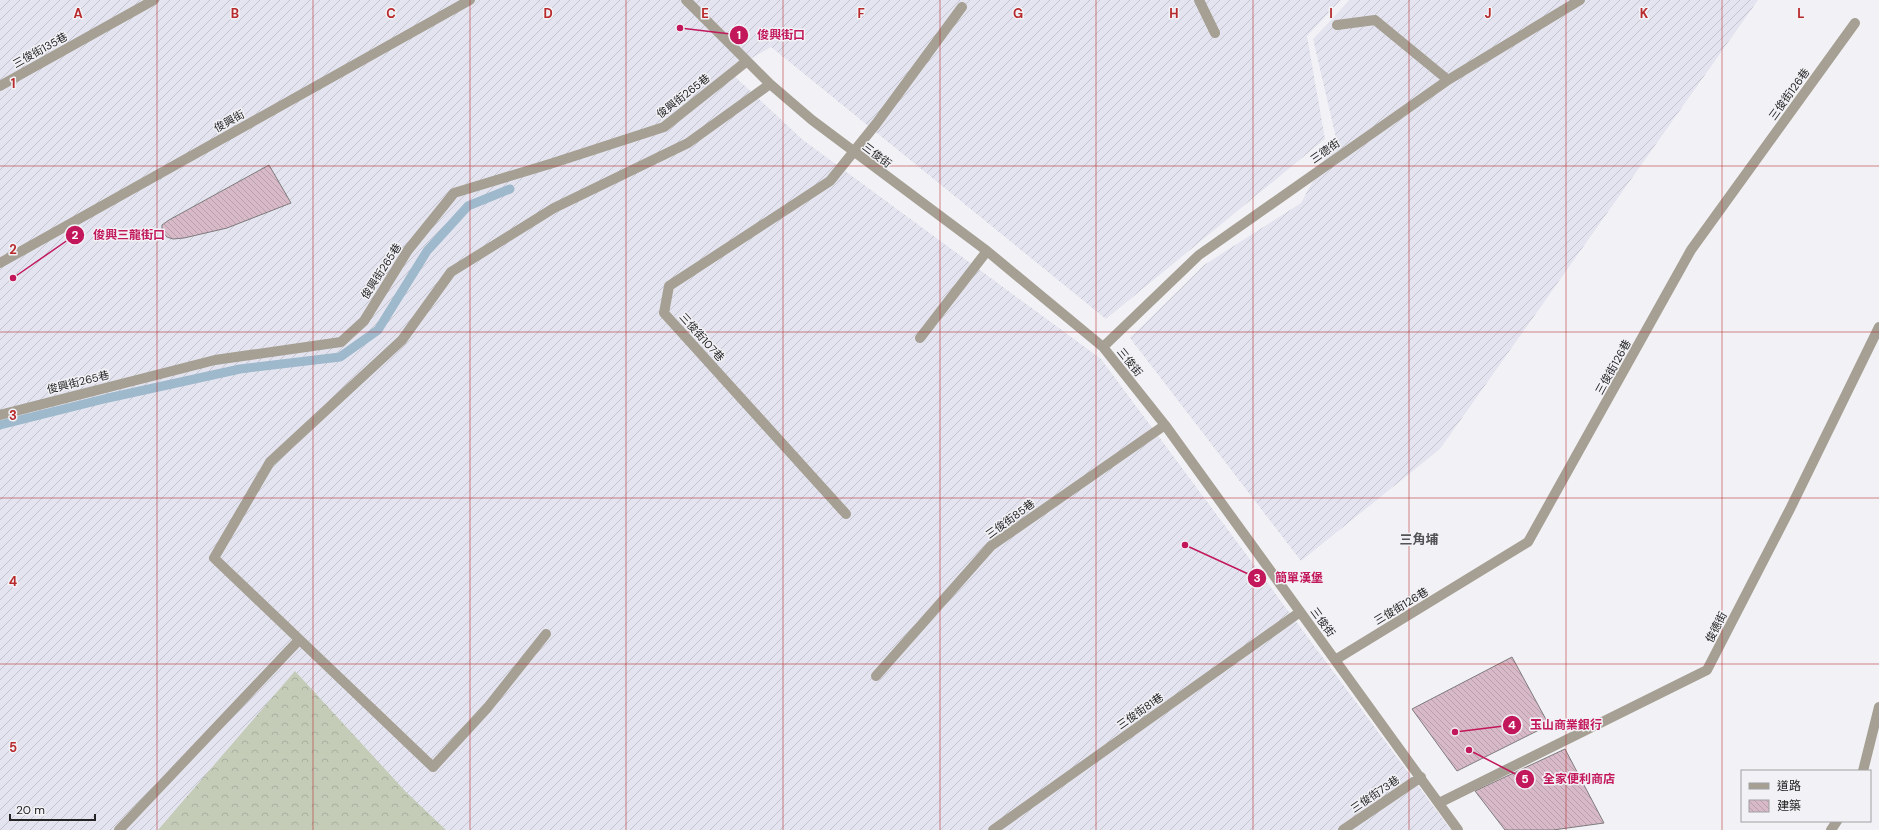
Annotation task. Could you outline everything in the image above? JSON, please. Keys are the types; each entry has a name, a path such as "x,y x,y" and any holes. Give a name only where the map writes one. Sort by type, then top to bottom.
{"street":[{"name":"三俊街135巷","path":"0,86 154,0"},
{"name":"俊興街","path":"0,263 470,0"},
{"name":"三俊街","path":"686,0 770,84 853,152 987,251 1103,347 1165,425 1458,830"},
{"path":"1198,0 1215,33"},
{"name":"三德街","path":"1103,347 1199,255 1448,80 1580,0"},
{"path":"853,152 876,124 962,6"},
{"path":"1337,25 1375,20 1448,80"},
{"name":"三俊街126巷","path":"1335,660 1528,542 1692,250 1855,23"},
{"name":"俊興街265巷","path":"0,415 215,360 341,342 364,321 408,250 454,193 664,127 747,61"},
{"path":"546,634 488,706 433,767 214,558 270,462 402,340 451,272 554,208 688,143 770,84"},
{"name":"三俊街107巷","path":"846,514 664,313 669,286 830,181 853,152"},
{"path":"920,338 987,251"},
{"name":"俊德街","path":"1439,803 1707,670 1790,509 1879,327"},
{"name":"三俊街85巷","path":"876,676 991,546 1165,425"},
{"name":"三俊街81巷","path":"993,830 1300,612"},
{"path":"119,830 299,640"},
{"path":"1863,770 1879,707"},
{"name":"三俊街73巷","path":"1343,830 1421,777"}],"shaded area":[{"path":"0,0 1341,0 1307,36 1325,139 1106,319 771,47 729,71 803,140 1101,359 1451,830 0,830"},
{"path":"1350,0 1758,0 1440,449 1301,561 1130,338 1204,265 1301,203 1336,138 1313,39"}],"green space":[{"path":"295,671 406,792 446,830 158,830"}],"building":[{"path":"269,165 291,203 227,228 184,238 173,239 167,237 162,231 162,225 169,220"},
{"path":"1512,657 1549,725 1457,771 1412,709"},
{"path":"1565,749 1604,823 1553,830 1505,830 1475,791"}],"waterway":[{"path":"0,425 108,398 240,369 340,357 378,330 427,251 468,206 510,189"}],"place":[{"name":"俊興街口","path":"680,28"},
{"name":"俊興三龍街口","path":"13,278"},
{"name":"簡單漢堡","path":"1185,545"},
{"name":"玉山商業銀行","path":"1455,732"},
{"name":"全家便利商店","path":"1469,750"}],"district":[{"name":"三角埔","path":"1419,539"}]}
